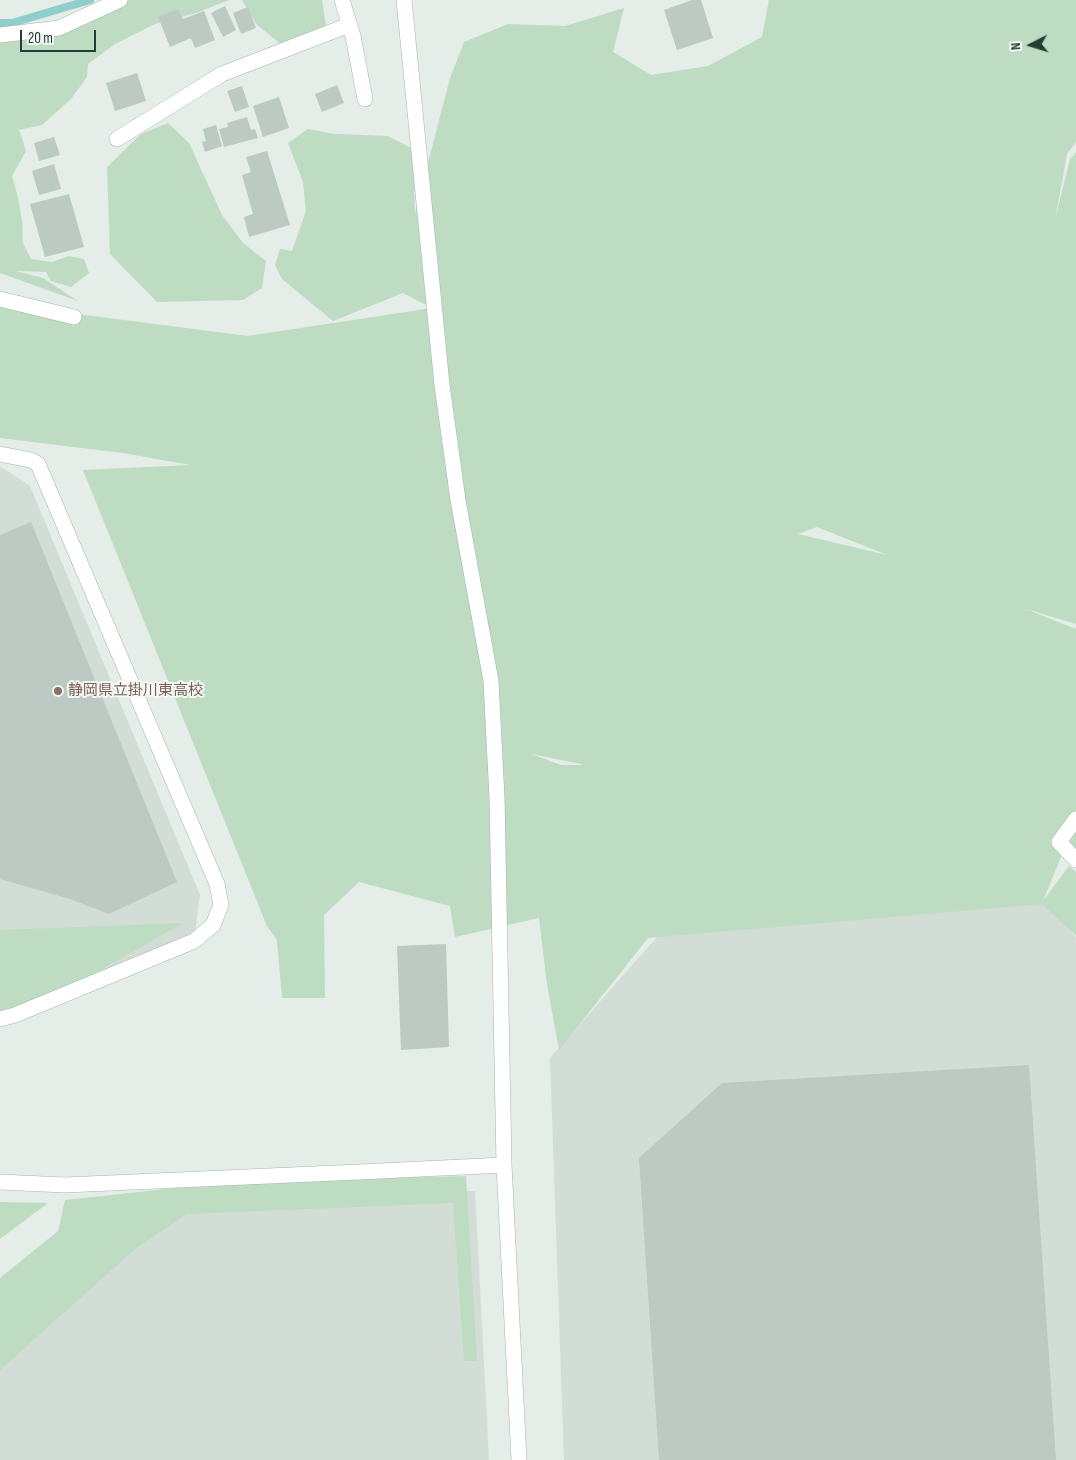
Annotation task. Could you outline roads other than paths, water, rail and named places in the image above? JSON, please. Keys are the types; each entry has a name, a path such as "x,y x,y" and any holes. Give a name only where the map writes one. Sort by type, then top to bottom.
{"street":[{"path":"0,35 60,28 120,0"},
{"path":"342,0 353,36 365,99"},
{"path":"404,0 442,385 458,500 491,681 497,798 504,1164 519,1460"},
{"path":"117,139 222,74 350,25"},
{"path":"0,299 74,316"},
{"path":"0,454 31,460 38,464 218,884 221,905 213,925 194,941 0,1019"},
{"path":"1076,819 1059,842 1076,860"},
{"path":"0,1182 65,1185 504,1164"}],"waterway":[{"path":"0,23 12,23 90,0"}],"place":[{"name":"静岡県立掛川東高校","path":"58,691"}]}
